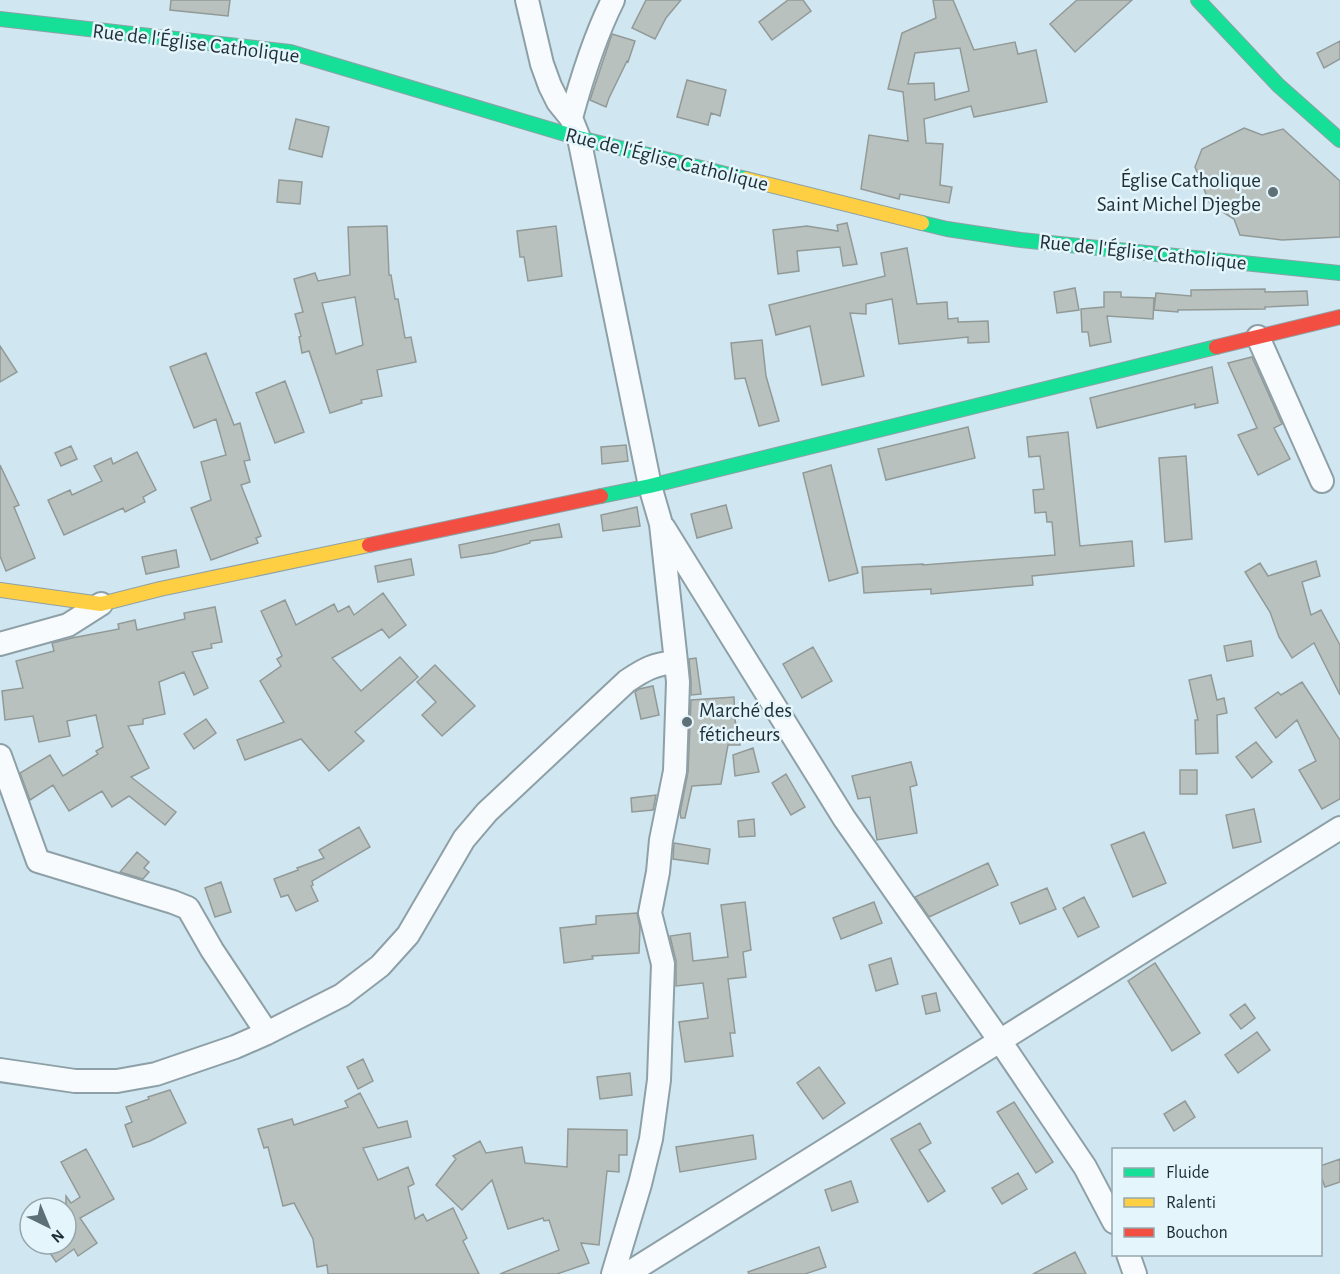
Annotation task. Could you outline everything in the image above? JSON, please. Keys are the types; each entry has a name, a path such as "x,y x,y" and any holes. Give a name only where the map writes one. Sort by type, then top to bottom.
{"street":[{"path":"527,0 542,64 550,86 575,128"},
{"path":"613,0 593,43 581,80 575,128 650,486 661,524 678,682 675,771 661,840 658,872 650,913 663,964 659,1080 651,1139 613,1274"},
{"path":"1197,0 1278,85 1340,140"},
{"name":"Rue de l'Église Catholique","path":"0,19 290,52 947,229 1032,241 1340,273"},
{"path":"0,644 68,624 101,603 172,586 650,486 1340,317"},
{"path":"1258,337 1322,481"},
{"path":"661,524 844,818 1085,1167 1112,1220"},
{"path":"0,590 101,603"},
{"path":"0,1070 75,1081 117,1081 156,1074 235,1047 342,995 380,966 408,935 464,839 487,812 627,681 657,664 676,662"},
{"path":"0,756 38,861 173,902 188,909 267,1033"},
{"path":"627,1274 1340,828"},
{"path":"1129,1256 1135,1274"}],"building":[{"path":"171,0 230,0 228,16 170,10"},
{"path":"646,0 681,0 666,18 655,39 632,28"},
{"path":"788,0 803,0 811,11 772,40 759,22"},
{"path":"933,0 953,0 974,50 1015,42 1018,54 1036,50 1047,102 974,117 971,106 924,119 926,143 943,144 940,185 952,187 949,203 900,194 899,199 861,189 869,135 908,141 903,92 888,89 902,33 936,18","holes":["960,48 969,91 935,100 934,83 908,84 915,53"]},
{"path":"1077,0 1132,0 1075,52 1050,24"},
{"path":"612,34 635,41 628,62 606,107 590,100"},
{"path":"1340,41 1340,59 1324,68 1317,53"},
{"path":"687,80 726,90 720,116 711,113 708,125 677,117"},
{"path":"296,119 329,127 322,157 289,149"},
{"name":"Église Catholique Saint Michel Djegbe","path":"1244,128 1262,135 1283,129 1340,181 1340,237 1282,240 1240,235 1234,219 1210,204 1195,167 1202,149"},
{"path":"279,180 302,182 300,204 277,202"},
{"path":"847,223 857,264 843,266 840,247 797,251 799,271 778,274 773,230 807,226 838,231 837,225"},
{"path":"387,226 389,275 391,275 395,299 398,299 405,338 411,337 416,362 377,370 382,396 361,400 362,403 330,413 309,351 302,353 299,337 301,336 295,314 303,312 294,279 315,273 318,281 350,275 348,227","holes":["355,297 363,345 336,354 322,303"]},
{"path":"556,226 562,276 528,281 524,257 520,257 517,231"},
{"path":"907,248 917,304 947,302 948,319 958,318 958,322 988,321 989,342 968,343 968,337 899,344 892,299 866,304 866,314 850,313 864,376 822,385 810,326 776,335 769,305 885,276 881,253"},
{"path":"1075,288 1079,310 1057,313 1054,292"},
{"path":"1265,289 1265,292 1307,291 1308,305 1265,307 1265,309 1178,310 1178,312 1154,310 1156,293 1191,296 1191,290"},
{"path":"1104,292 1121,292 1121,297 1154,298 1153,319 1107,316 1111,342 1090,346 1088,332 1082,332 1081,309 1104,307"},
{"path":"762,340 766,376 779,421 759,426 745,378 735,379 731,343"},
{"path":"0,346 17,372 0,382"},
{"path":"206,353 234,425 240,423 250,460 244,461 250,482 241,485 261,536 256,538 258,543 211,560 191,508 211,500 201,462 226,455 216,419 194,428 170,367"},
{"path":"1252,357 1282,424 1274,428 1290,459 1258,475 1238,435 1257,428 1228,363"},
{"path":"1212,367 1218,403 1195,408 1195,404 1097,428 1090,398"},
{"path":"285,381 304,432 275,443 256,393"},
{"path":"968,427 975,458 886,480 878,449"},
{"path":"1068,432 1080,546 1132,541 1134,566 1032,576 1033,585 931,594 931,589 864,593 862,567 1055,555 1052,522 1047,522 1046,512 1035,513 1033,490 1044,489 1040,456 1029,457 1027,437"},
{"path":"626,445 628,461 602,464 601,447"},
{"path":"71,446 77,459 61,466 55,453"},
{"path":"137,452 156,490 143,497 145,502 125,512 123,508 64,535 48,500 70,490 72,495 102,481 94,466 111,458 113,464"},
{"path":"1186,456 1192,539 1165,542 1159,458"},
{"path":"0,465 19,505 14,507 35,558 6,571 0,556"},
{"path":"831,465 858,573 829,581 803,473"},
{"path":"726,505 732,528 697,538 691,514"},
{"path":"637,507 640,526 603,531 601,515"},
{"path":"559,524 562,537 530,541 530,543 493,553 461,558 459,545"},
{"path":"176,550 179,567 146,574 142,557"},
{"path":"411,559 414,575 378,582 375,566"},
{"path":"1316,561 1320,576 1302,582 1311,615 1321,610 1340,645 1340,695 1314,643 1292,658 1279,637 1270,612 1245,572 1260,563 1268,576"},
{"path":"383,593 406,625 389,638 382,629 332,658 361,691 400,657 418,677 355,732 364,741 329,771 301,739 245,760 237,740 284,722 260,681 281,666 277,659 282,656 261,611 285,600 296,625 334,604 338,612 349,606 354,615"},
{"path":"215,607 222,642 211,644 212,648 192,652 208,688 194,695 184,672 159,682 165,714 143,719 143,724 128,726 149,768 131,777 176,812 165,825 129,796 112,807 102,791 69,811 53,785 30,800 20,773 50,755 63,776 98,754 96,751 103,747 96,715 67,721 70,736 39,742 33,716 5,720 2,691 23,688 16,661 54,651 52,643 119,629 118,624 135,620 137,630 185,619 184,613"},
{"path":"1251,641 1253,656 1227,661 1224,646"},
{"path":"813,647 832,681 802,698 783,664"},
{"path":"696,658 701,694 691,695 689,659"},
{"path":"435,665 475,706 442,736 422,715 436,702 417,682"},
{"path":"1211,675 1217,700 1224,698 1227,713 1217,715 1218,753 1196,754 1195,720 1198,720 1189,680"},
{"path":"1302,682 1340,740 1340,799 1322,809 1299,770 1316,761 1297,720 1276,738 1255,708 1278,692 1281,695"},
{"path":"653,686 659,715 641,719 635,692"},
{"path":"734,697 735,720 740,745 728,745 721,784 692,786 685,818 681,818 688,772 691,700"},
{"path":"206,719 216,733 194,749 184,734"},
{"path":"1256,742 1272,762 1252,778 1236,757"},
{"path":"753,748 759,772 735,776 733,755"},
{"path":"911,762 917,785 910,787 917,833 877,840 870,797 858,799 852,776"},
{"path":"1180,770 1197,770 1197,794 1180,794"},
{"path":"786,774 805,807 791,815 772,783"},
{"path":"656,795 653,810 632,812 631,798"},
{"path":"1254,809 1261,842 1233,848 1226,815"},
{"path":"754,819 755,836 739,837 738,821"},
{"path":"359,827 370,847 312,881 311,886 318,901 296,911 288,895 281,897 274,879 324,858 319,850"},
{"path":"1144,832 1166,883 1133,897 1111,845"},
{"path":"674,843 710,849 708,864 673,859"},
{"path":"137,852 149,862 144,868 149,872 143,879 120,872"},
{"path":"988,863 998,885 929,917 915,897"},
{"path":"221,882 231,912 215,917 205,888"},
{"path":"1047,888 1056,909 1020,924 1011,903"},
{"path":"1084,897 1099,927 1078,937 1063,908"},
{"path":"745,902 751,950 743,952 746,977 728,979 735,1033 730,1033 733,1056 685,1062 679,1022 708,1018 703,983 676,986 676,961 670,936 690,933 693,961 728,957 721,905"},
{"path":"874,902 882,923 841,939 833,918"},
{"path":"637,913 640,927 639,953 592,956 593,959 564,963 560,928 596,924 596,916"},
{"path":"891,958 898,984 876,991 869,965"},
{"path":"1155,963 1200,1033 1172,1051 1128,981"},
{"path":"936,993 940,1011 926,1014 922,996"},
{"path":"1245,1004 1255,1018 1241,1029 1230,1015"},
{"path":"1257,1032 1270,1050 1238,1073 1225,1055"},
{"path":"363,1059 373,1081 358,1089 347,1067"},
{"path":"819,1067 845,1103 823,1119 797,1083"},
{"path":"630,1073 632,1095 600,1099 597,1077"},
{"path":"170,1090 186,1123 133,1147 125,1125 132,1122 126,1107"},
{"path":"360,1093 378,1128 407,1121 411,1137 363,1148 378,1180 408,1167 414,1184 408,1187 415,1219 423,1214 427,1221 453,1208 467,1238 463,1241 479,1274 328,1274 327,1265 317,1267 313,1239 294,1203 283,1206 268,1147 264,1148 258,1129 292,1119 294,1125 348,1107 345,1101"},
{"path":"1185,1101 1195,1117 1174,1131 1164,1114"},
{"path":"1014,1102 1053,1162 1036,1173 997,1112"},
{"path":"920,1123 931,1143 919,1150 945,1191 928,1202 891,1139"},
{"path":"568,1129 627,1130 627,1155 619,1155 619,1172 607,1171 599,1245 581,1243 589,1263 557,1274 500,1274 559,1250 549,1220 544,1221 543,1218 508,1229 492,1180 462,1210 436,1185 456,1159 453,1156 480,1141 486,1153 522,1147 525,1163 567,1167"},
{"path":"753,1135 756,1159 680,1172 676,1147"},
{"path":"86,1149 114,1199 80,1218 97,1243 78,1256 78,1198 80,1197 61,1162"},
{"path":"1340,1159 1340,1182 1325,1187 1322,1179 1322,1165"},
{"path":"1018,1173 1027,1189 1002,1204 992,1188"},
{"path":"851,1181 858,1202 832,1211 825,1190"},
{"path":"819,1247 826,1267 805,1274 749,1274 748,1272"},
{"path":"1075,1252 1086,1274 1033,1274"},
{"path":"52,1256 64,1256 56,1262"}],"traffic: fast":[{"path":"1198,0 1278,85 1340,140"},
{"path":"0,19 290,52 579,138 746,179"},
{"path":"922,223 1021,240 1340,273"},
{"path":"601,496 650,486 1216,347"}],"traffic: slow":[{"path":"746,179 922,223"},
{"path":"0,590 101,604 160,589 369,545"}],"traffic: jam":[{"path":"1216,347 1340,317"},
{"path":"369,545 601,496"}],"place":[{"name":"Église Catholique Saint Michel Djegbe","path":"1273,192"},
{"name":"Marché des féticheurs","path":"687,722"}]}
